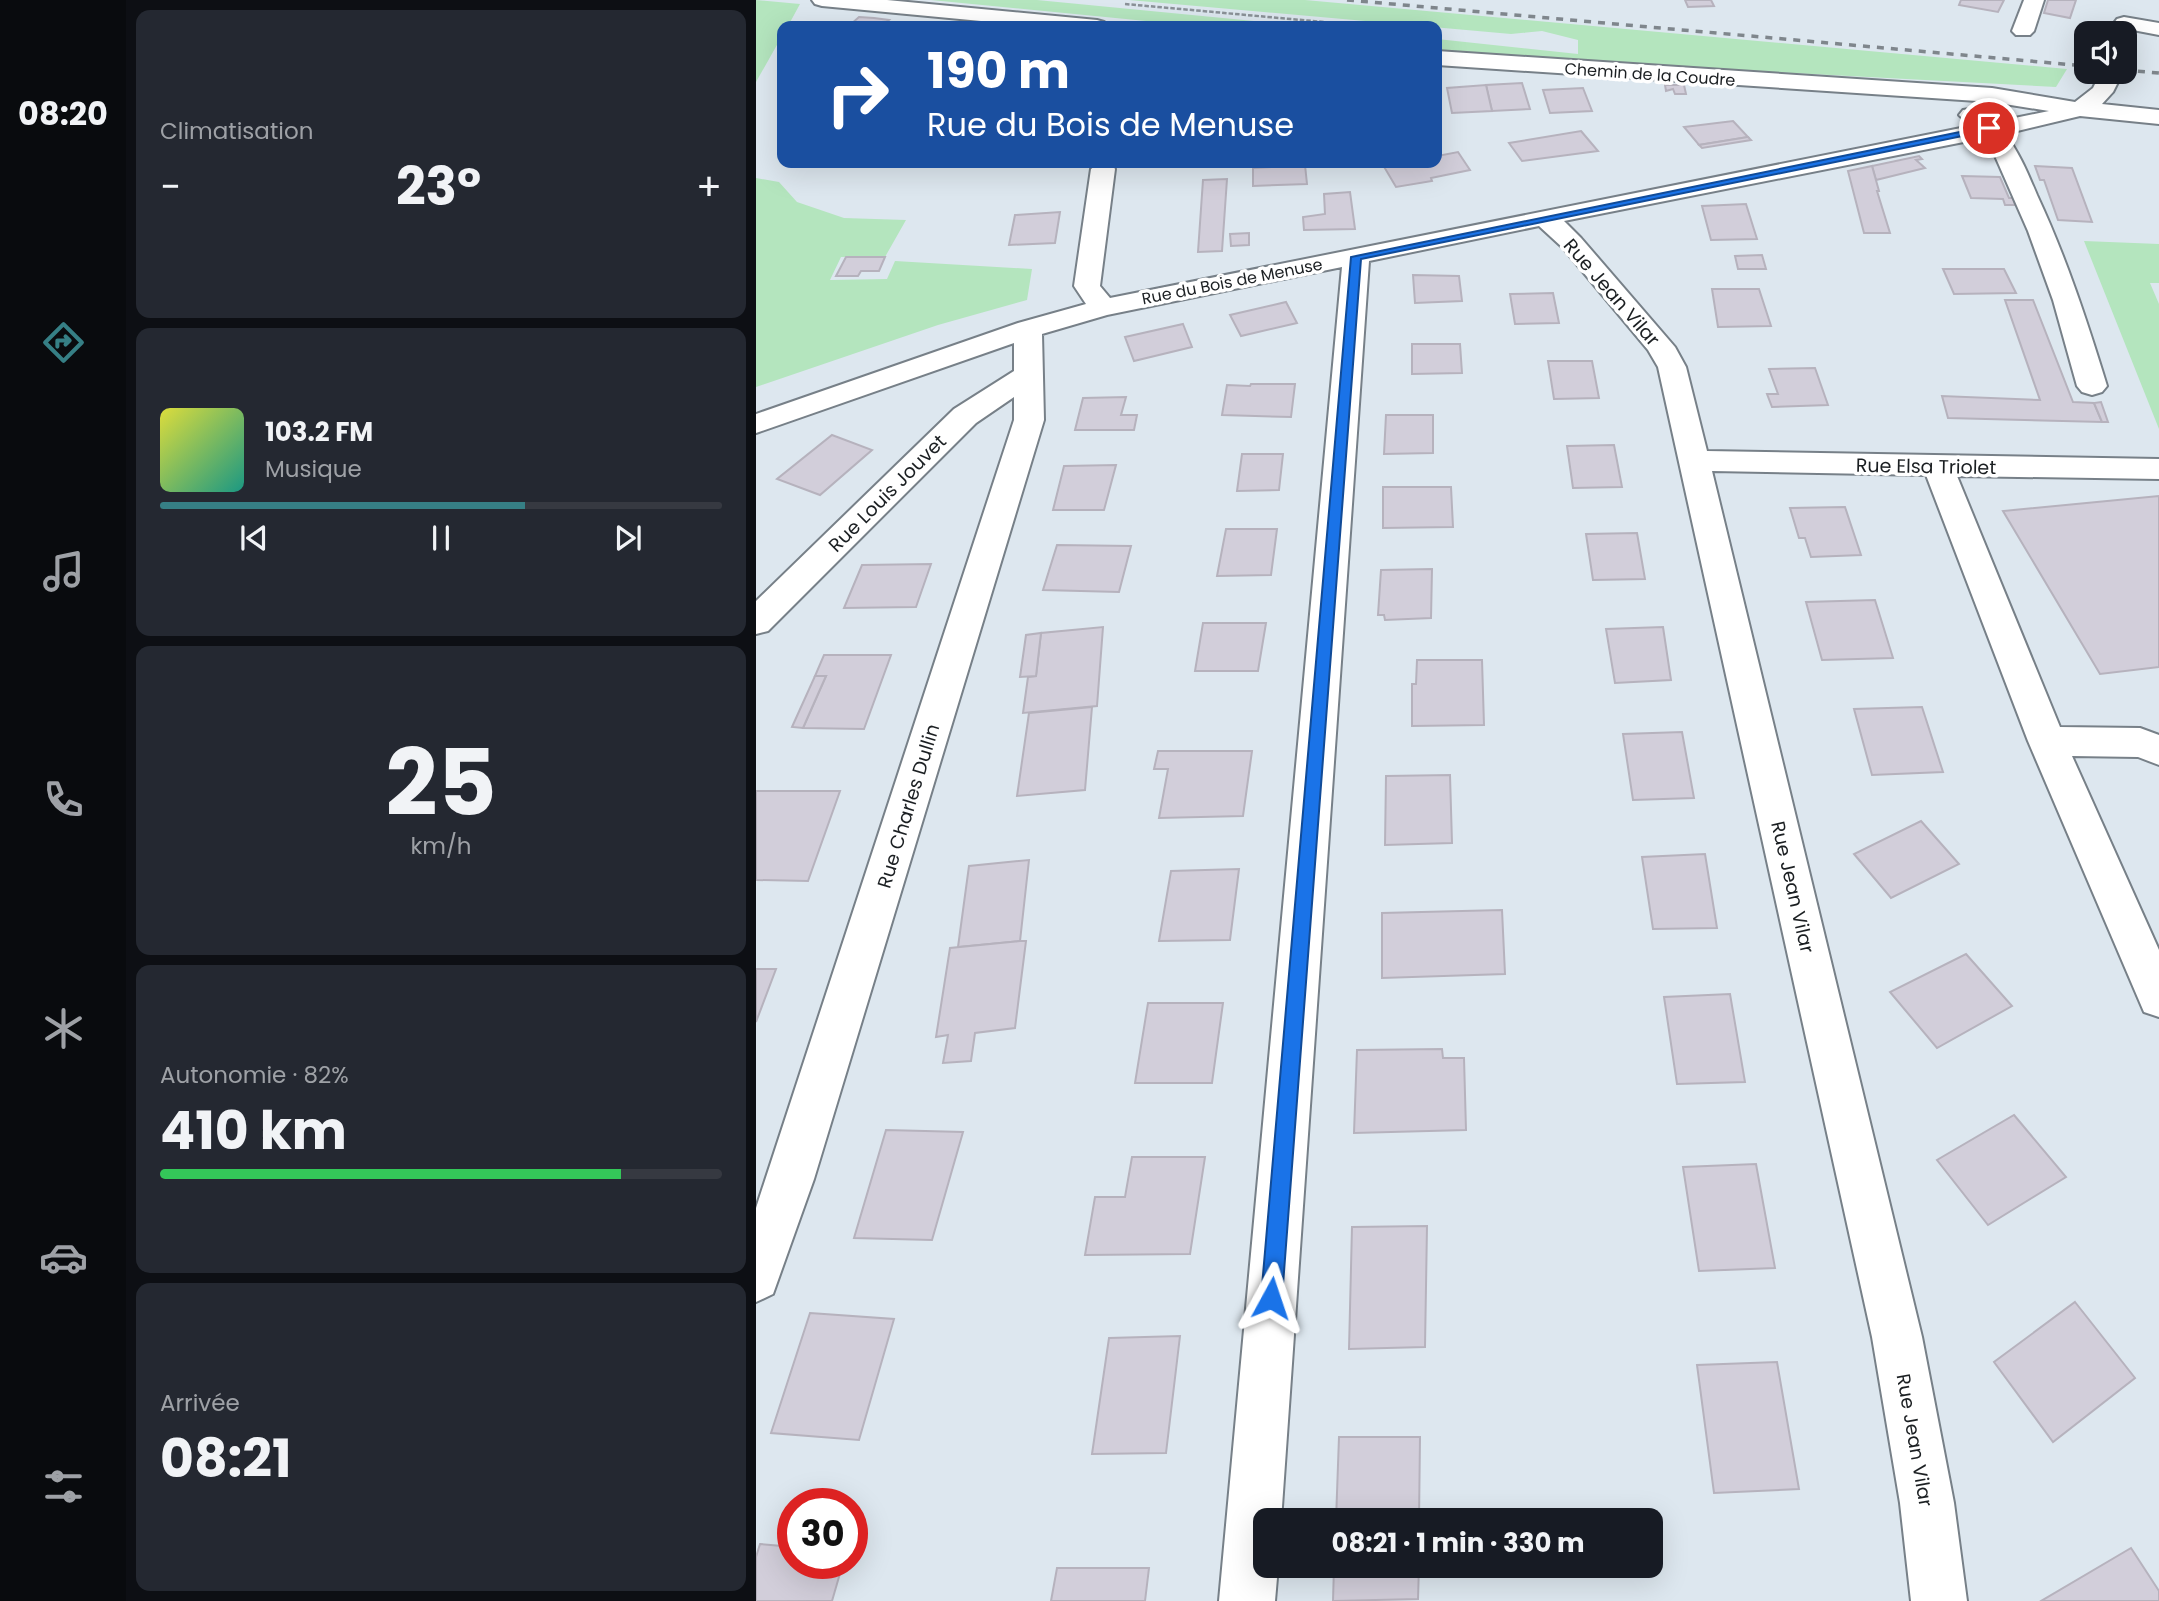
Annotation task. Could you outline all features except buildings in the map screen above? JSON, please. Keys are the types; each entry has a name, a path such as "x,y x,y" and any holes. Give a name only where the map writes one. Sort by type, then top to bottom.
{"street":[{"path":"822,0 1044,21"},
{"path":"2023,31 2034,0"},
{"path":"2125,21 2130,0"},
{"path":"2137,28 2159,29"},
{"name":"Chemin de la Coudre","path":"1442,58 1992,95 2078,109 2159,117"},
{"name":"Rue du Bois de Menuse","path":"756,424 1028,329 1103,307 1989,128 2050,118 2078,109 2097,99 2108,84"},
{"path":"1864,88 1889,96 1921,115 1946,137"},
{"path":"1941,92 1989,128 2004,148 2041,231 2067,300 2092,386"},
{"path":"1103,169 1087,286 1103,307"},
{"name":"Rue Jean Vilar","path":"1545,218 1572,243 1661,347 1672,367 1897,1337 1927,1503 1940,1601"},
{"path":"1247,1601 1356,257"},
{"name":"Rue Charles Dullin","path":"756,1277 790,1179 1028,420 1028,329"},
{"name":"Rue Louis Jouvet","path":"756,622 965,416 1027,374"},
{"name":"Rue Elsa Triolet","path":"1694,461 2159,469"},
{"path":"1938,466 2047,741 2159,998"},
{"path":"2047,741 2140,743 2159,750"}],"path":[{"path":"1123,4 1312,21"}],"green space":[{"path":"756,0 800,4 791,21 777,21 777,45 756,82"},
{"path":"931,0 1037,0 1255,21 1146,21"},
{"path":"1129,0 1305,0 2067,69 2056,87 1527,59 1442,50 1442,40 1578,54 1578,40 1542,31 1511,34 1442,28 1442,21 1365,21"},
{"path":"756,178 779,182 797,202 844,218 906,220 885,257 841,257 830,280 887,279 895,261 1032,269 1027,300 938,325 756,387"},
{"path":"2084,241 2159,244 2159,283 2150,283 2159,304 2159,429"}],"railway":[{"path":"1347,0 2074,65"},
{"path":"2137,71 2159,73"}],"route":[{"path":"1271,1298 1356,257 1989,128"}]}
